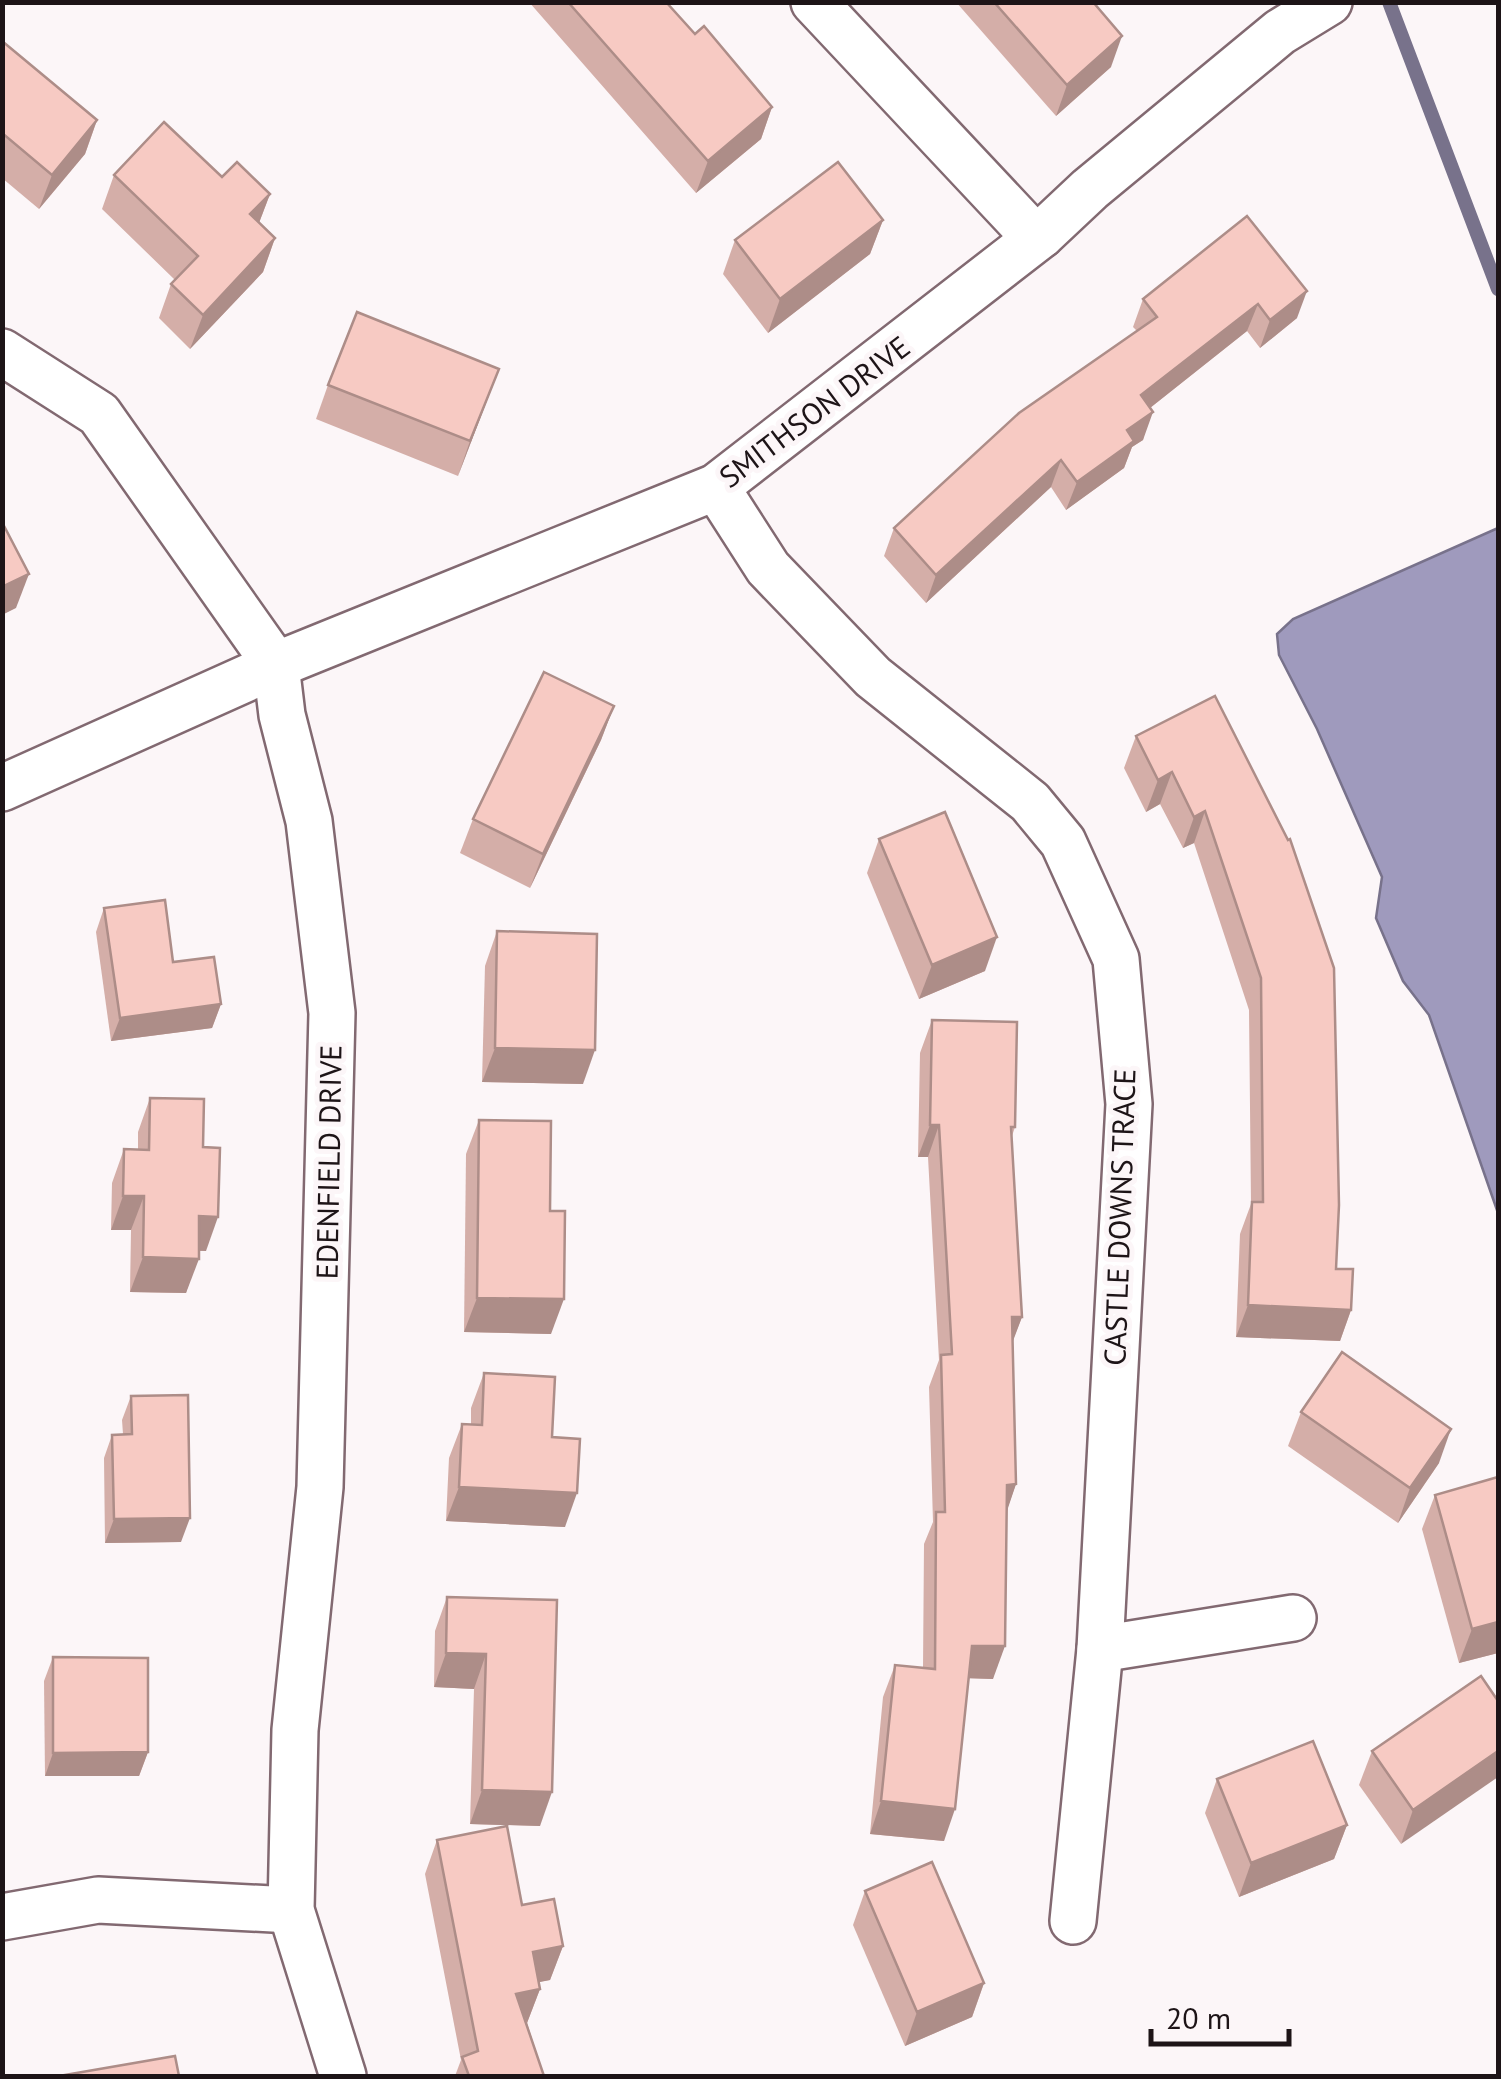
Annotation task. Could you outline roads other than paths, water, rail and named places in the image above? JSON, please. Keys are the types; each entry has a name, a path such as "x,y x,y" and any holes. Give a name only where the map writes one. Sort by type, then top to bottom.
{"street":[{"path":"814,2 1028,230 1041,235"},
{"name":"SMITHSON DRIVE","path":"2,788 276,665 716,487 1041,235 1280,32 1330,2"},
{"name":"EDENFIELD DRIVE","path":"2,352 99,414 276,665 282,715 309,820 332,1013 320,1486 295,1730 291,1910 343,2076"},
{"name":"CASTLE DOWNS TRACE","path":"716,487 768,568 873,677 1030,802 1063,842 1116,959 1129,1104 1100,1648 1072,1921"},
{"path":"1100,1648 1293,1618"},
{"path":"2,1916 98,1900 291,1910"}],"waterway":[{"path":"1389,2 1498,289"}]}
